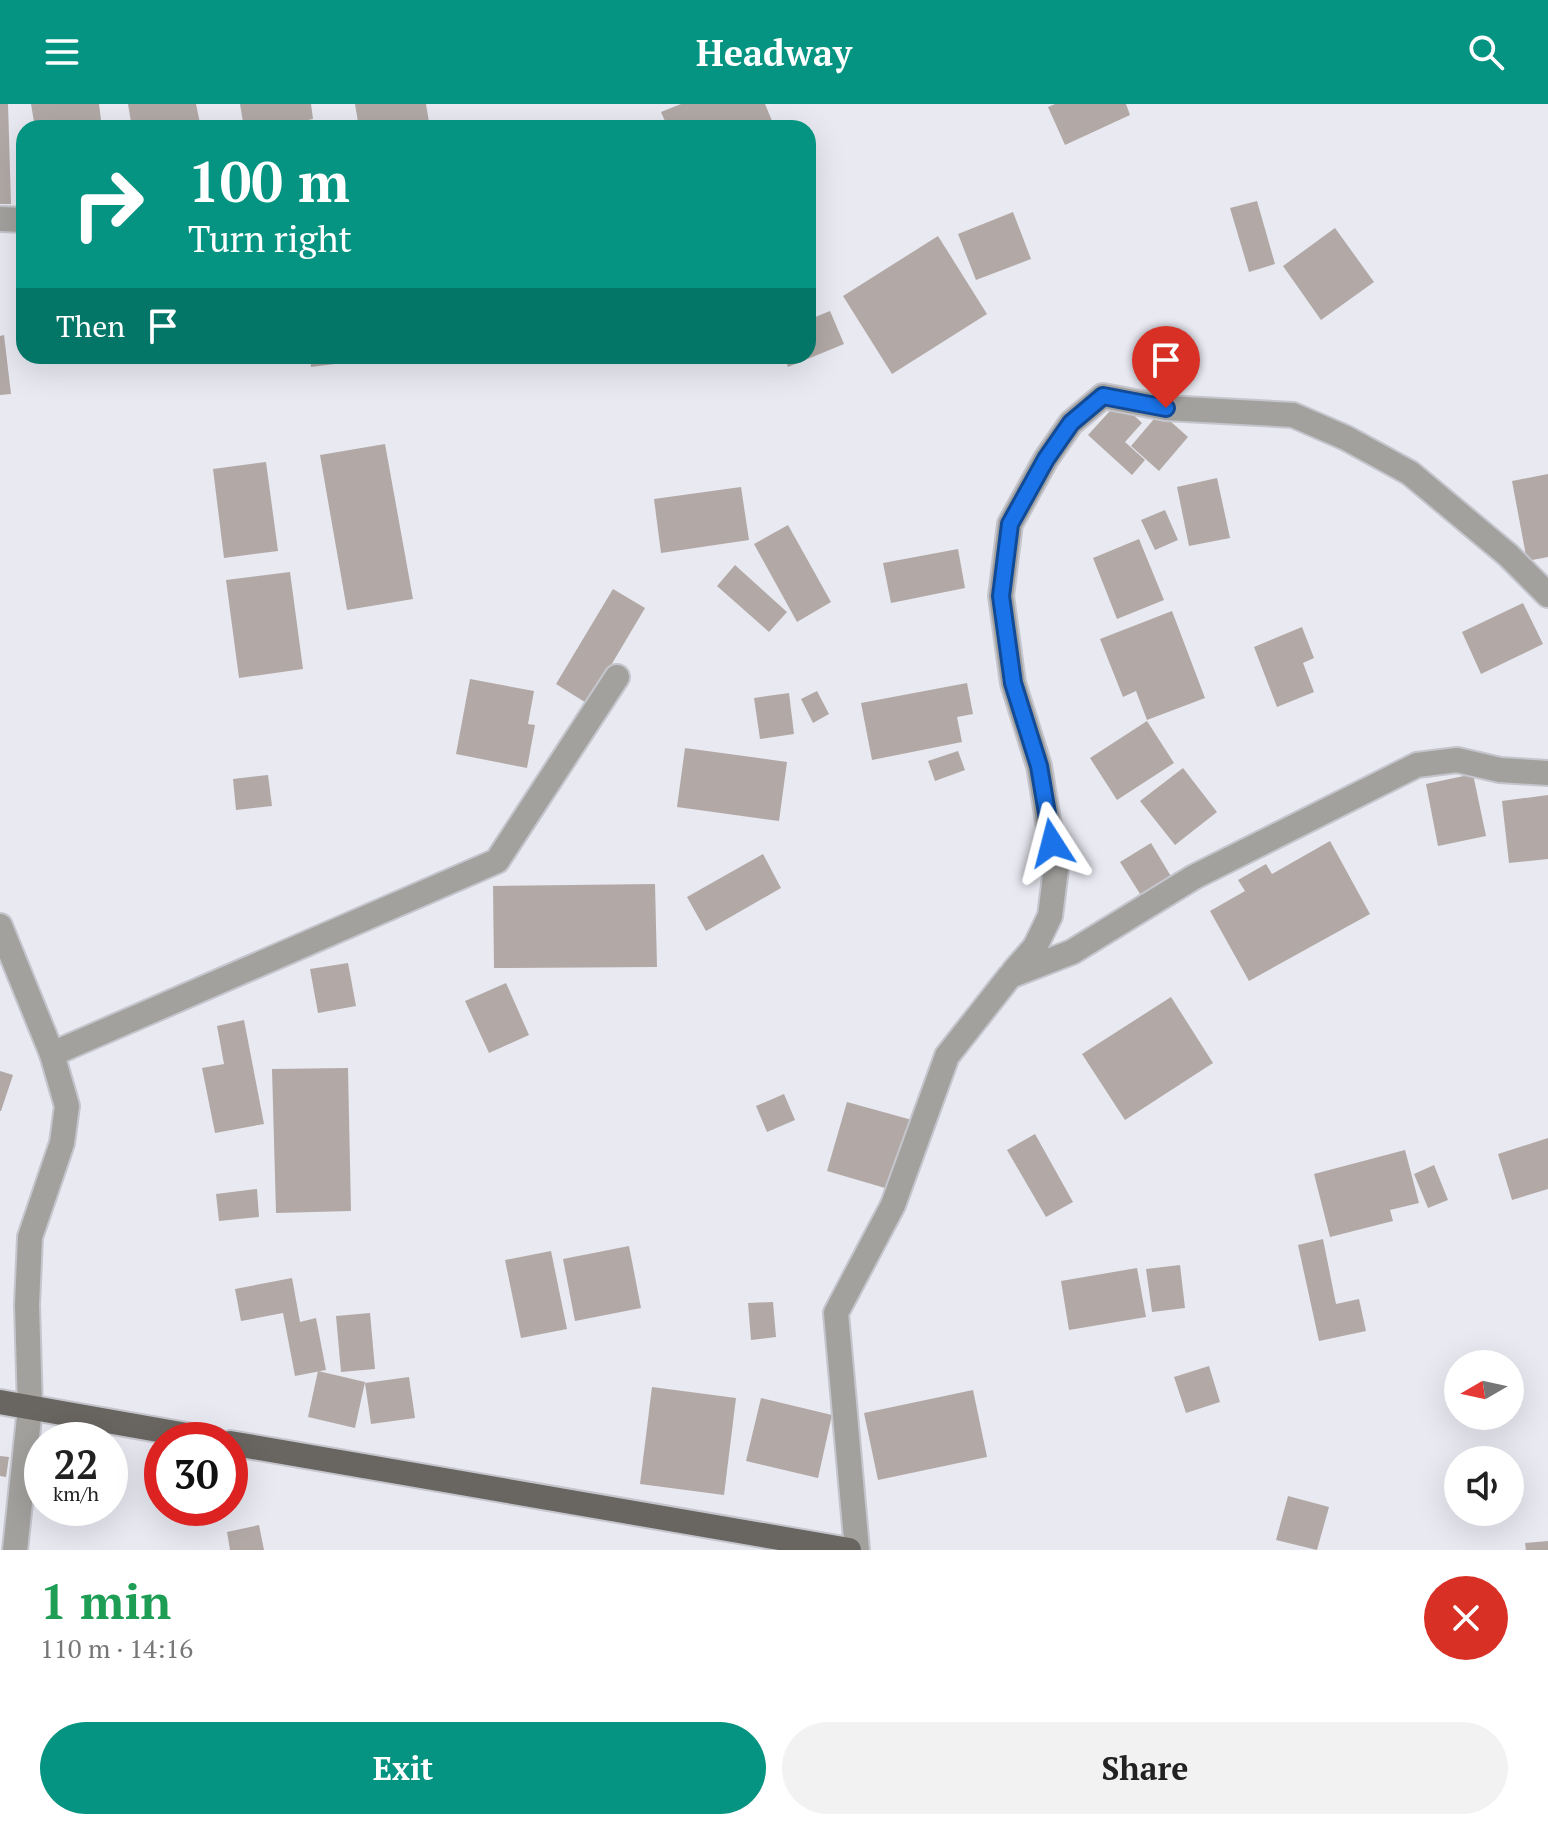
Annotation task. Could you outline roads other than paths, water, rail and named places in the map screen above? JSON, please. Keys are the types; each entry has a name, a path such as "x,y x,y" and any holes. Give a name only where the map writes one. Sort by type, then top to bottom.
{"main road":[{"path":"0,1402 144,1428"},
{"path":"248,1446 849,1550"}],"street":[{"path":"857,1550 836,1313 893,1205 947,1056 1035,947 1050,916 1056,869 1039,766 1013,683 1001,596 1010,524 1046,459 1071,423 1103,396 1166,408 1293,415 1346,438 1410,473 1508,555 1548,595"},
{"path":"52,1054 497,861 617,677"},
{"path":"1010,976 1072,952 1194,877 1417,765 1457,760 1500,770 1548,773"},
{"path":"0,926 52,1054 67,1106 62,1143 30,1237 27,1318 30,1408 15,1550"}]}
